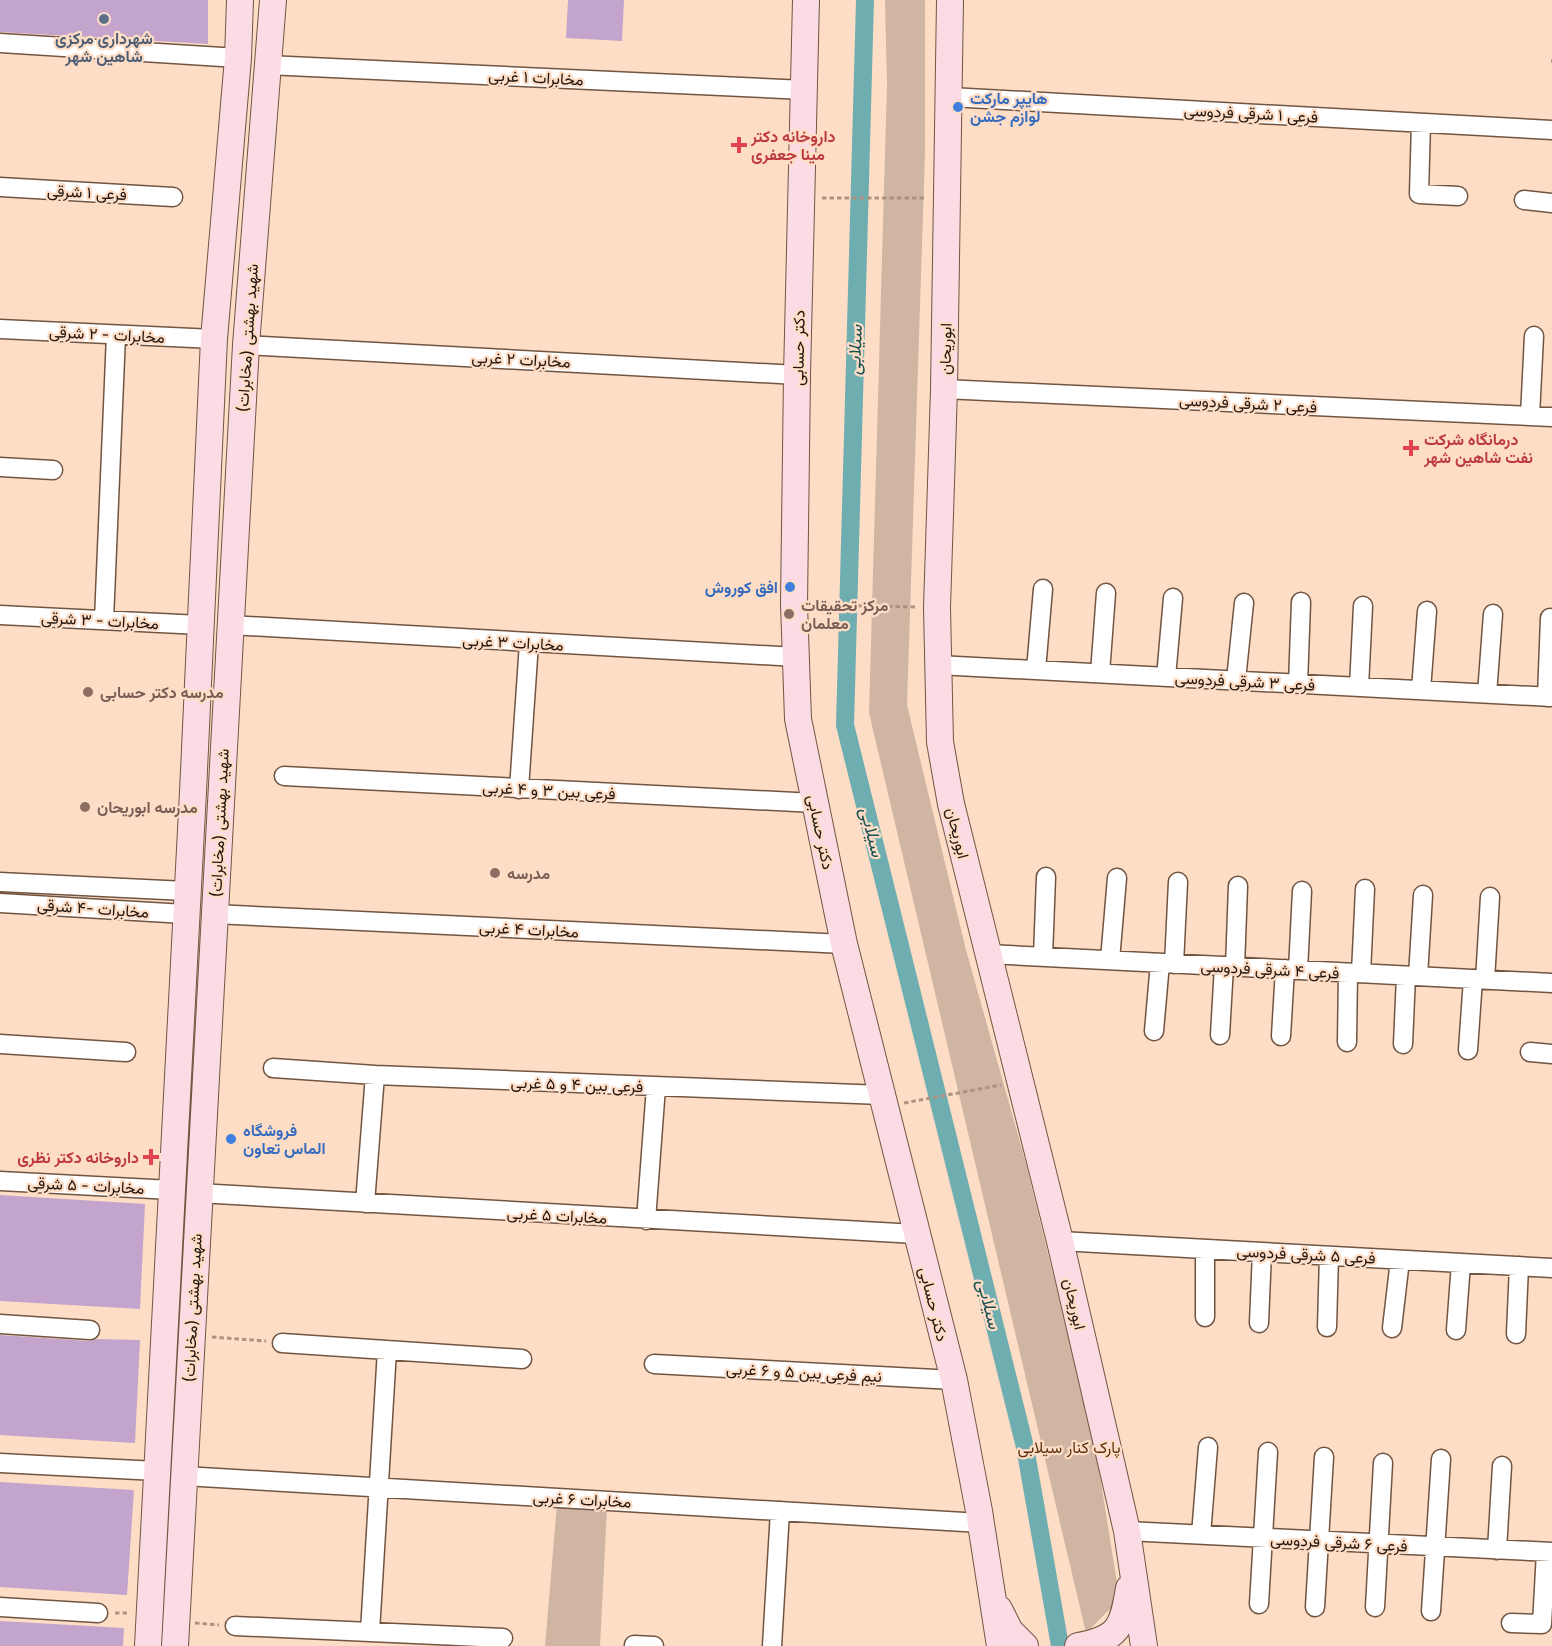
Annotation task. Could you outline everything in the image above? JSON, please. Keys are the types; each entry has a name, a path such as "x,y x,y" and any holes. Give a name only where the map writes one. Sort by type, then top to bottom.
{"main road":[{"name":"شهید بهشتی (مخابرات)","path":"148,1646 214,339 238,58 240,0"},
{"name":"شهید بهشتی (مخابرات)","path":"175,1634 246,345 273,0"},
{"name":"دکتر حسابی","path":"806,0 794,604 798,719 844,944 954,1380 981,1523 1000,1646"},
{"name":"ابوریحان","path":"950,0 944,389 937,608 940,742 944,772 1060,1241 1127,1531 1144,1646"},
{"path":"166,1300 193,1303"},
{"path":"1089,1644 1115,1631 1124,1618 1132,1570"},
{"path":"991,1593 1010,1631 1025,1646"}],"street":[{"path":"0,43 238,58"},
{"name":"مخابرات ۱ غربی","path":"267,65 805,90"},
{"name":"فرعی ۱ شرقی فردوسی","path":"950,97 1552,130"},
{"path":"1421,123 1419,194 1458,196"},
{"name":"فرعی ۱ شرقی","path":"0,187 173,197"},
{"path":"1524,201 1552,203"},
{"name":"مخابرات - ۲ شرقی","path":"0,329 214,339"},
{"path":"104,620 116,335"},
{"path":"1530,416 1534,336"},
{"name":"مخابرات ۲ غربی","path":"246,345 797,375"},
{"name":"فرعی ۲ شرقی فردوسی","path":"944,389 1552,417"},
{"path":"0,467 53,470"},
{"path":"1036,670 1043,589"},
{"path":"1100,673 1106,593"},
{"path":"1166,677 1173,598"},
{"path":"1298,684 1301,602"},
{"path":"1236,680 1244,603"},
{"path":"1359,687 1363,606"},
{"path":"1421,690 1426,611"},
{"path":"1487,694 1493,614"},
{"name":"مخابرات - ۳ شرقی","path":"0,615 200,625"},
{"path":"1550,618 1550,697"},
{"name":"مخابرات ۳ غربی","path":"230,625 796,657"},
{"path":"519,789 529,643"},
{"name":"فرعی ۳ شرقی فردوسی","path":"938,665 1550,697"},
{"name":"فرعی بین ۳ و ۴ غربی","path":"284,776 815,803"},
{"path":"1043,957 1046,877"},
{"path":"1110,960 1117,878"},
{"path":"0,882 186,903"},
{"path":"1154,1031 1167,963 1178,882"},
{"path":"1220,1035 1238,886"},
{"path":"1347,1042 1365,889"},
{"path":"1281,1036 1302,891"},
{"path":"1403,1044 1422,894"},
{"path":"1468,1050 1490,897"},
{"name":"مخابرات -۴ شرقی","path":"0,903 186,903"},
{"name":"مخابرات ۴ غربی","path":"214,914 844,944"},
{"name":"فرعی ۴ شرقی فردوسی","path":"988,954 1552,983"},
{"path":"0,1044 126,1052"},
{"path":"1530,1052 1552,1054"},
{"name":"فرعی بین ۴ و ۵ غربی","path":"273,1068 375,1076 656,1087 884,1101"},
{"path":"365,1203 375,1076"},
{"path":"646,1220 656,1087"},
{"name":"مخابرات - ۵ شرقی","path":"0,1181 172,1190"},
{"name":"مخابرات ۵ غربی","path":"198,1193 916,1234"},
{"name":"فرعی ۵ شرقی فردوسی","path":"1060,1241 1552,1268"},
{"path":"1205,1249 1205,1317"},
{"path":"1259,1323 1262,1252"},
{"path":"1327,1327 1329,1256"},
{"path":"1392,1328 1400,1260"},
{"path":"1456,1330 1461,1263"},
{"path":"1516,1334 1519,1266"},
{"path":"0,1324 90,1330"},
{"path":"282,1343 522,1359"},
{"path":"370,1632 387,1350"},
{"name":"نیم فرعی بین ۵ و ۶ غربی","path":"654,1364 954,1380"},
{"path":"1201,1535 1208,1447"},
{"path":"1259,1604 1265,1538 1268,1452"},
{"path":"1315,1607 1324,1457"},
{"path":"1431,1611 1441,1460"},
{"path":"0,1463 157,1471"},
{"path":"1375,1607 1383,1463"},
{"path":"1497,1550 1502,1466"},
{"name":"مخابرات ۶ غربی","path":"184,1476 981,1523"},
{"path":"772,1646 780,1511"},
{"name":"فرعی ۶ شرقی فردوسی","path":"1127,1531 1549,1552"},
{"path":"1511,1623 1542,1624 1549,1552"},
{"path":"0,1607 98,1613"},
{"path":"236,1626 503,1638"},
{"path":"634,1645 654,1646"}],"path":[{"path":"802,198 947,198"},
{"path":"794,604 937,608"},
{"path":"884,1101 1020,1081"},
{"path":"191,1335 282,1343"},
{"path":"98,1613 149,1614"},
{"path":"175,1634 236,1626"}],"green space":[{"name":"پارک کنار سیلابی","path":"885,0 925,0 925,153 907,705 966,950 1025,1160 1095,1445 1117,1583 1113,1606 1086,1633 869,713 887,84"},
{"path":"557,1504 607,1507 600,1646 545,1646"}],"building":[{"name":"شهرداری مرکزی شاهین شهر","path":"0,0 208,0 208,44 0,32"},
{"path":"568,0 624,0 622,41 566,38"},
{"path":"0,1195 145,1204 140,1309 0,1301"},
{"path":"0,1335 89,1341 97,1339 140,1340 135,1443 0,1435"},
{"path":"0,1482 134,1490 127,1595 0,1587"},
{"path":"0,1621 124,1628 123,1646 0,1646"}],"waterway":[{"name":"سیلابی","path":"865,0 845,725 1025,1447 1060,1646"}],"place":[{"name":"شهرداری مرکزی شاهین شهر","path":"104,19"},
{"name":"هایپر مارکت لوازم جشن","path":"958,107"},
{"name":"داروخانه دکتر مینا جعفری","path":"739,145"},
{"name":"درمانگاه شرکت نفت شاهین شهر","path":"1411,448"},
{"name":"افق کوروش","path":"790,587"},
{"name":"مرکز تحقیقات معلمان","path":"789,614"},
{"name":"مدرسه دکتر حسابی","path":"88,692"},
{"name":"مدرسه ابوریحان","path":"85,807"},
{"name":"مدرسه","path":"495,873"},
{"name":"فروشگاه الماس تعاون","path":"231,1139"},
{"name":"داروخانه دکتر نظری","path":"151,1157"}]}
